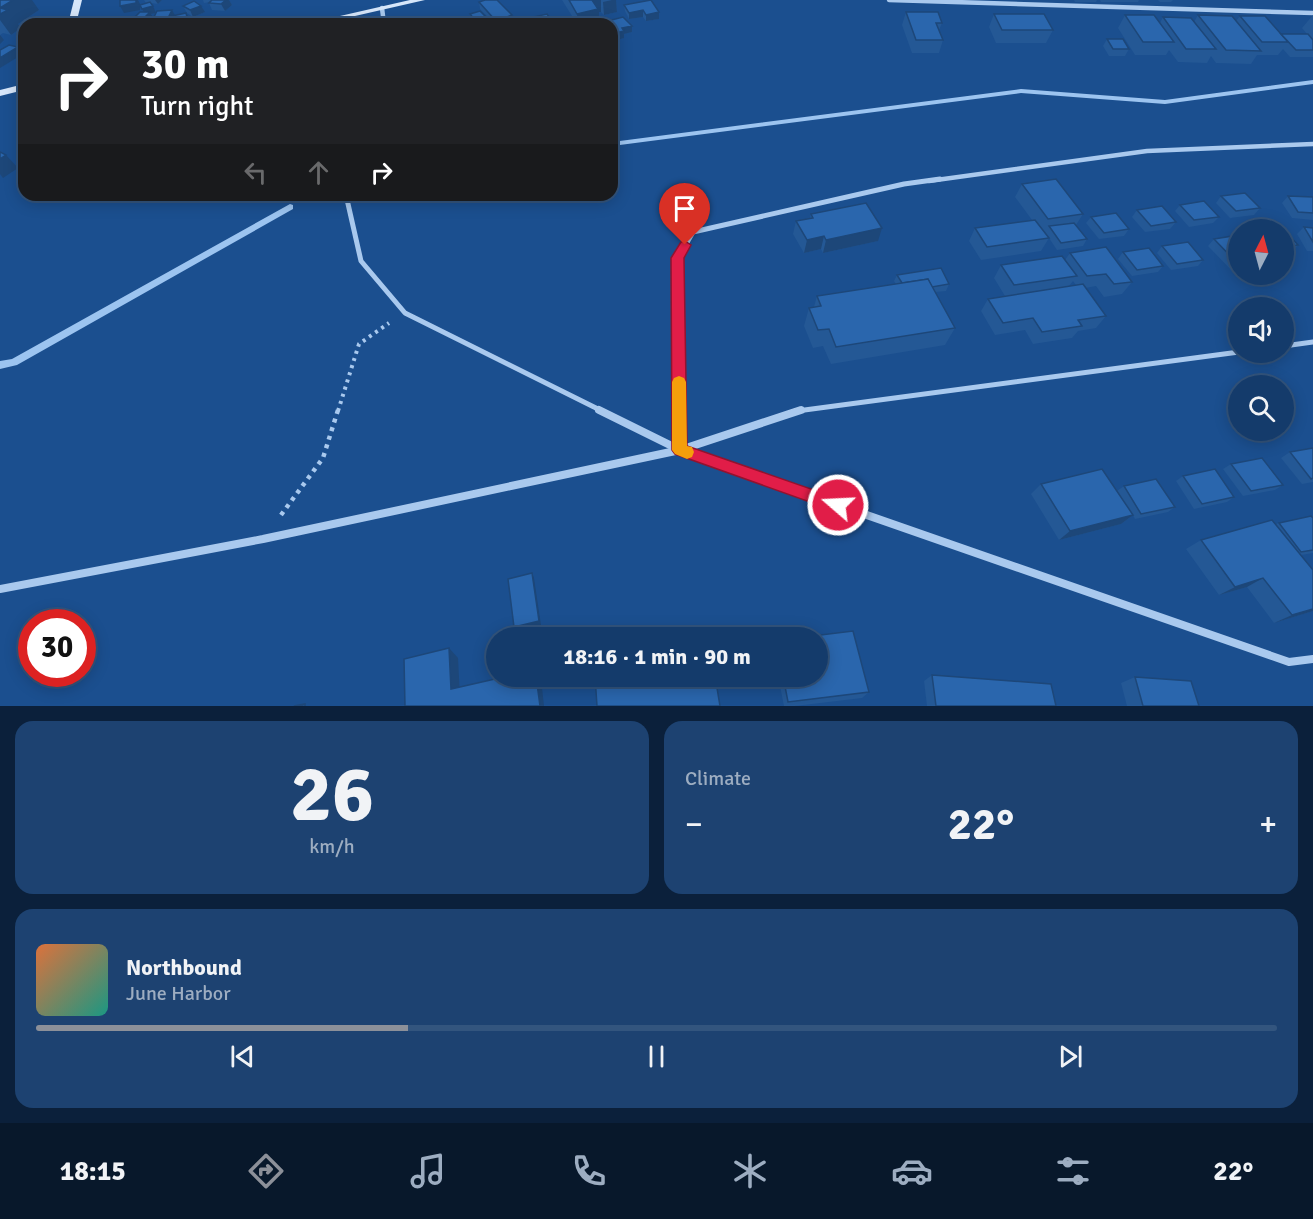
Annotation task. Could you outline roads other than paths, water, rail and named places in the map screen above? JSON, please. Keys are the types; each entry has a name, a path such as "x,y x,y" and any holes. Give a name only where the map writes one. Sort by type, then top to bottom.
{"street":[{"path":"74,18 78,0"},
{"path":"336,18 421,0"},
{"path":"889,0 1313,13"},
{"path":"382,8 383,18"},
{"path":"0,93 18,88"},
{"path":"680,450 678,258 693,232 915,183 1147,151 1313,144"},
{"path":"347,201 361,261 405,313 680,450 1289,662 1313,659"},
{"path":"1294,345 1313,342"},
{"path":"0,589 263,539 680,450 804,409 1228,353"}],"waterway":[{"path":"618,143 1021,91 1165,102 1313,82"},
{"path":"0,365 14,362 290,207"}]}
